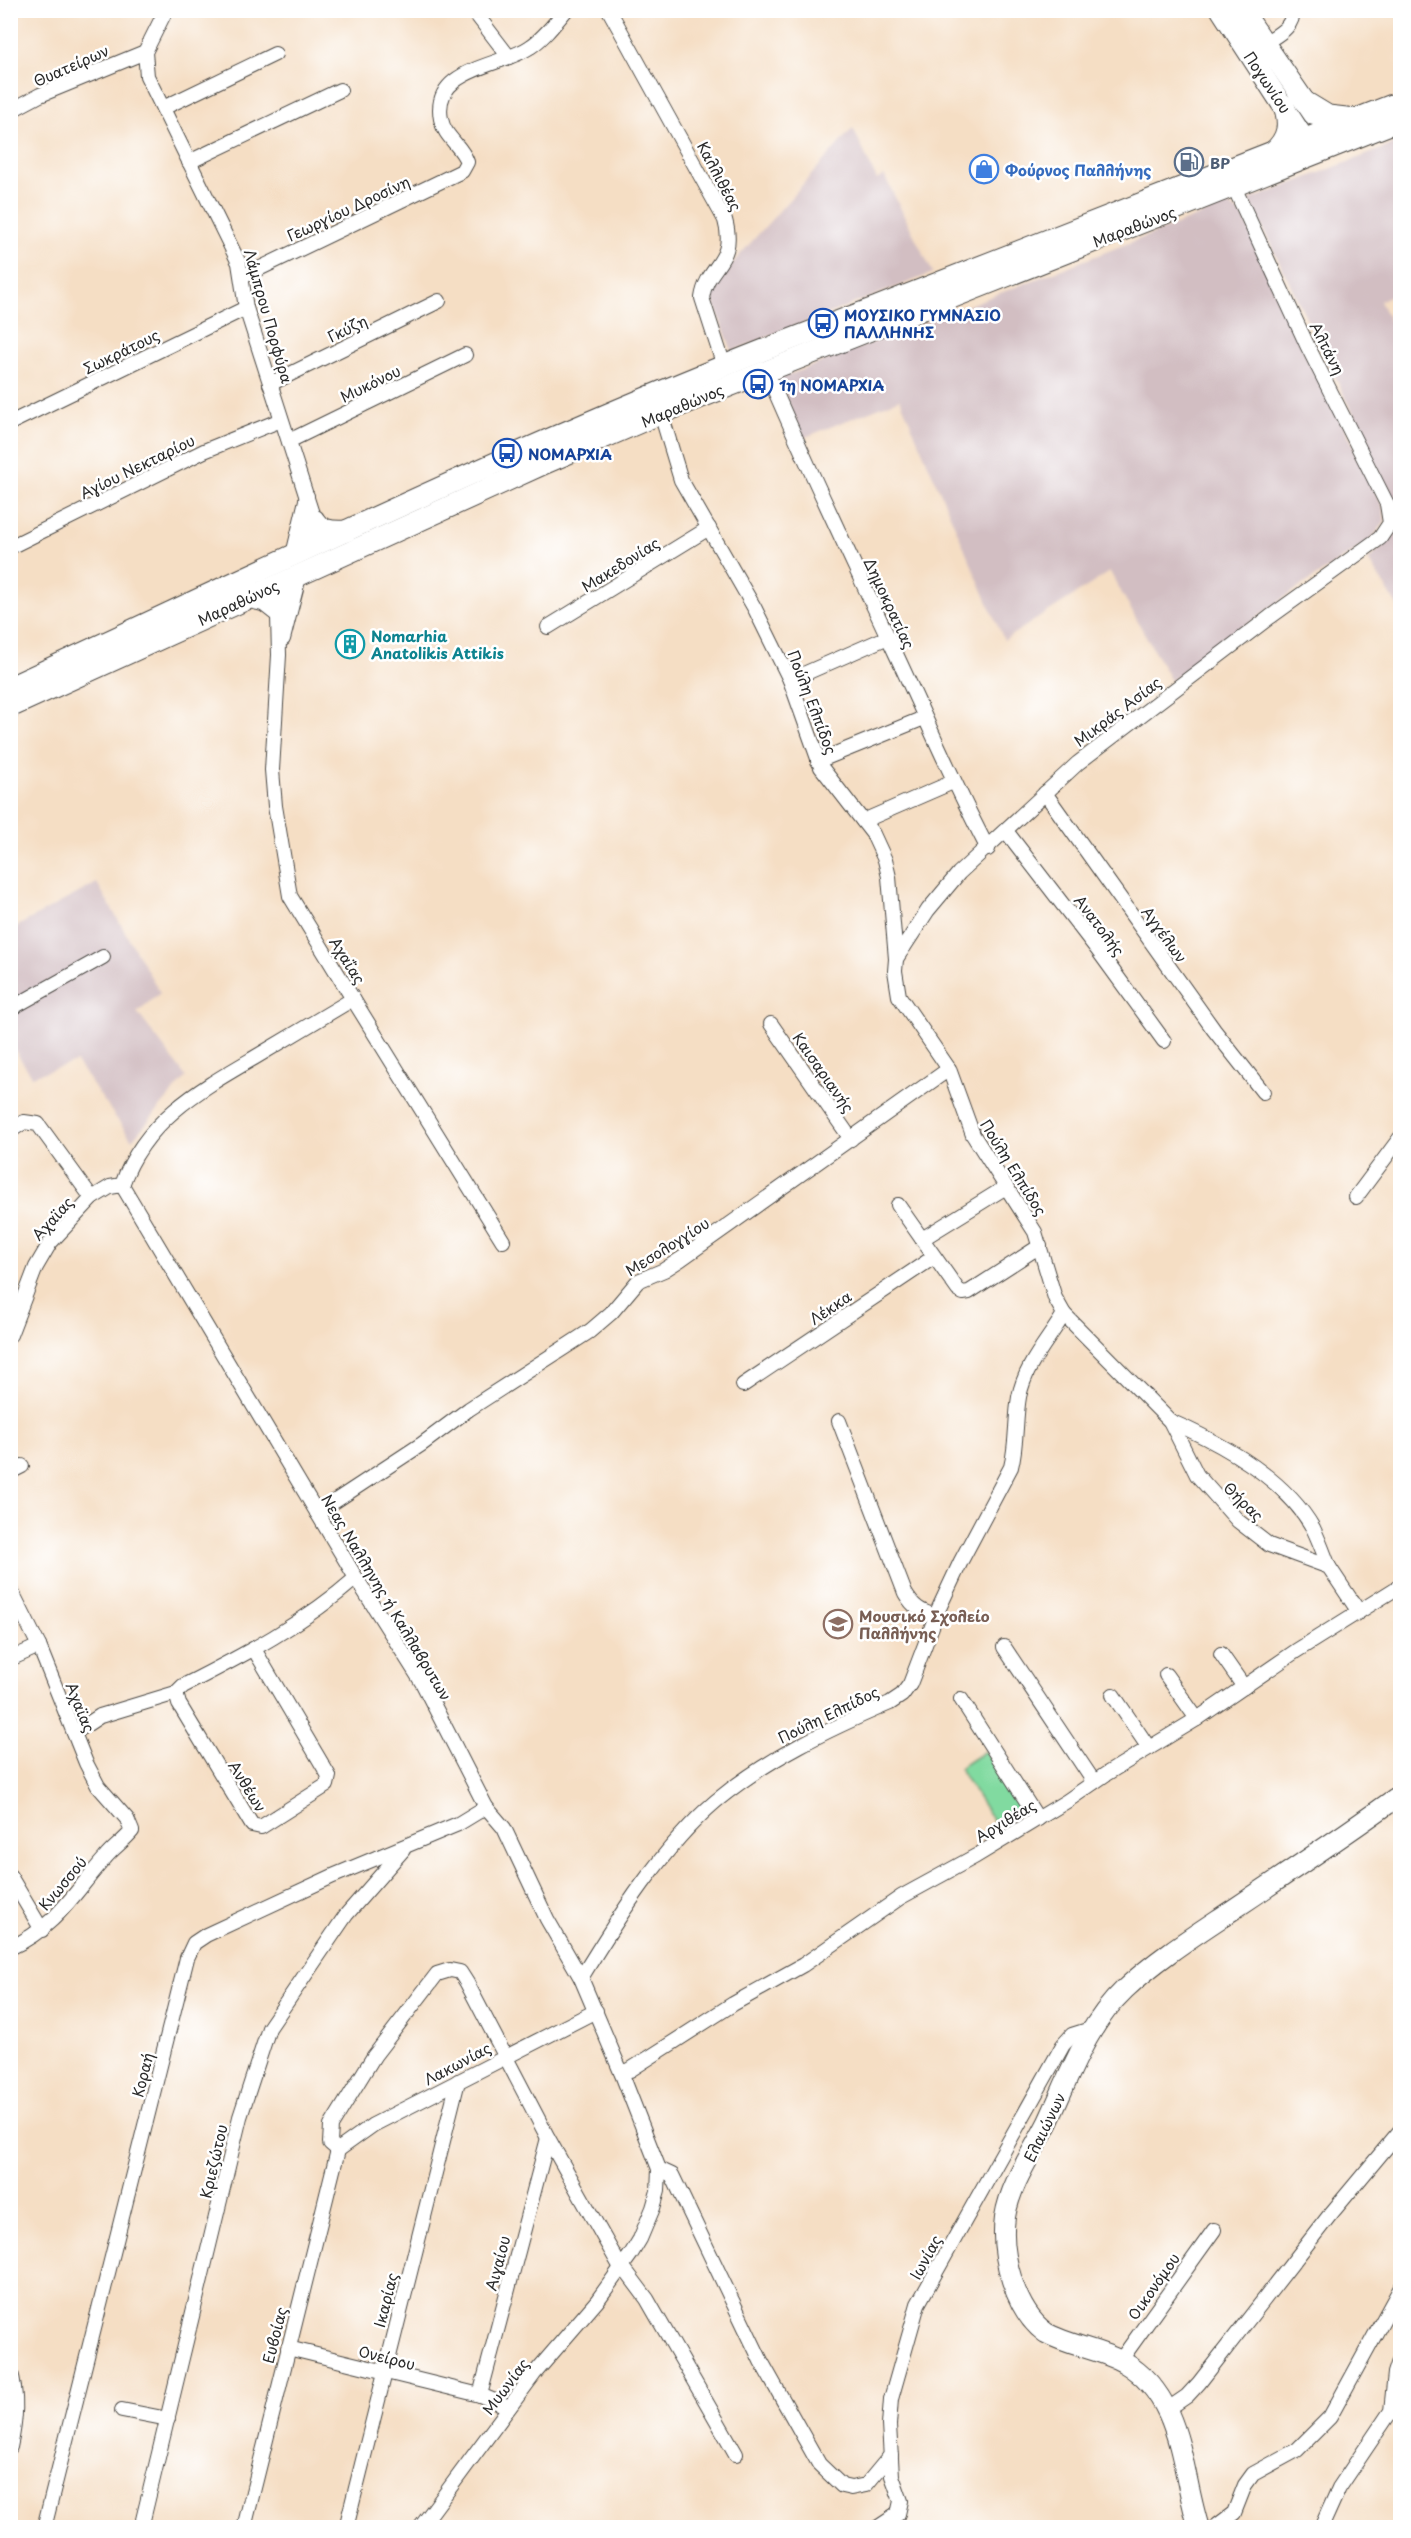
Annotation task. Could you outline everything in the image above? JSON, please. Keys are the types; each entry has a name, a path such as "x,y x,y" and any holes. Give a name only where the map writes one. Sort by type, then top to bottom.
{"main road":[{"name":"Πογωνίου","path":"1221,10 1284,105 1320,144"},
{"name":"Πογωνίου","path":"1242,10 1305,102 1320,144"},
{"path":"1305,102 1335,118 1352,120 1367,117"},
{"name":"Μαραθώνος","path":"10,707 248,597 347,531 658,404 766,370 1234,187 1320,144 1367,117 1401,102"},
{"path":"1273,153 1284,141 1288,131 1284,105"},
{"name":"Μαραθώνος","path":"10,687 297,565 658,404 724,366 1273,153 1320,144 1401,120"},
{"path":"314,520 317,525 326,530 347,531"},
{"path":"248,597 265,601 279,612"},
{"name":"Ελαιώνων","path":"1199,2528 1178,2435 1168,2409 1144,2378 1120,2361 1057,2339 1031,2320 1014,2286 1005,2236 1005,2218 1011,2199 1091,2029 1116,1998 1166,1956 1401,1795"}],"street":[{"path":"145,51 166,10"},
{"path":"473,10 509,57 528,49 566,10"},
{"name":"Καλλιθέας","path":"609,10 725,220 729,239 727,250 723,261 705,287 702,298 724,366"},
{"path":"1265,43 1289,26 1293,18 1293,10"},
{"name":"Λάμπρου Πορφύρα","path":"145,51 147,76 239,263 246,308 314,520 297,565"},
{"name":"Θυατείρων","path":"10,111 40,95 145,51"},
{"path":"163,108 275,54"},
{"name":"Γεωργίου Δροσίνη","path":"242,277 457,175 466,167 465,156 441,123 439,111 442,98 456,79 509,57"},
{"path":"189,162 340,90"},
{"name":"Αλτάνη","path":"1234,187 1307,345 1387,504 1390,523"},
{"name":"Γκύζη","path":"270,384 439,301"},
{"name":"Σωκράτους","path":"10,423 246,308"},
{"name":"Μυκόνου","path":"289,441 465,355"},
{"name":"Δημοκρατίας","path":"766,370 806,465 888,637 953,782 988,849"},
{"name":"Πούλη Ελπίδος","path":"581,1978 600,1947 665,1857 717,1800 776,1758 902,1695 910,1684 936,1616 961,1561 1006,1479 1015,1453 1019,1395 1026,1374 1033,1359 1064,1314 1055,1298 1040,1246 1027,1217 973,1135 949,1069 908,1012 900,996 895,971 889,877 885,860 873,834 826,776 818,761 790,680 756,609 681,480 658,404"},
{"name":"Αγίου Νεκταρίου","path":"10,547 204,451 281,420"},
{"path":"297,565 307,496"},
{"name":"Μικράς Ασίας","path":"896,959 928,910 959,873 988,849 1078,763 1188,678 1380,538 1390,523"},
{"name":"Μακεδονίας","path":"548,627 709,528"},
{"name":"Αχαΐας","path":"123,1180 155,1127 176,1107 198,1091 352,999 294,906 286,884 272,787 279,612 297,565"},
{"name":"Αχαΐας","path":"279,655 297,565"},
{"path":"790,680 888,637"},
{"path":"818,761 924,718"},
{"path":"863,820 953,782"},
{"name":"Αγγέλων","path":"1045,793 1194,1001 1263,1092"},
{"name":"Ανατολής","path":"1006,831 1164,1041"},
{"path":"10,1009 103,957"},
{"path":"352,999 503,1241"},
{"name":"Καισαριανής","path":"771,1024 851,1139"},
{"name":"Μεσολογγίου","path":"317,1513 422,1444 469,1409 590,1331 611,1313 638,1281 664,1270 681,1259 949,1069"},
{"path":"10,1131 24,1122 35,1122 40,1126 92,1198"},
{"path":"1356,1197 1401,1138"},
{"name":"Αχαϊας","path":"10,1335 36,1267 45,1250 92,1198 123,1180"},
{"name":"Νεας Nαλληνης ή Καλλαβρυτων","path":"123,1180 317,1513 423,1684 486,1807 504,1828 534,1892 581,1978 659,2169 658,2191 647,2224 621,2268"},
{"path":"922,1239 1006,1187"},
{"path":"898,1205 958,1290 966,1293 1040,1246"},
{"name":"Λέκκα","path":"743,1385 934,1257"},
{"name":"Θήρας","path":"1064,1314 1170,1421 1197,1475 1238,1521 1269,1545 1329,1567"},
{"path":"839,1421 905,1593 917,1609 936,1616"},
{"name":"Θήρας","path":"1170,1421 1207,1437 1261,1472 1298,1506 1313,1528 1329,1567 1359,1612"},
{"path":"74,1733 100,1716 176,1693 183,1686 254,1649 334,1597 356,1578"},
{"name":"Αργιθέας","path":"621,2072 630,2070 733,2004 803,1965 901,1897 1038,1819 1401,1586"},
{"name":"Αχαϊας","path":"10,1588 39,1646 98,1786 127,1819 132,1831"},
{"path":"10,1659 39,1646"},
{"path":"1004,1647 1094,1782"},
{"name":"Ανθέων","path":"176,1693 179,1704 252,1825 261,1827 327,1785 329,1781 254,1649"},
{"path":"1221,1654 1244,1688"},
{"path":"1166,1675 1197,1719"},
{"path":"1113,1695 1149,1748"},
{"path":"960,1699 1038,1819"},
{"name":"Κοραή","path":"44,2528 194,1944 206,1935 342,1872 458,1824 486,1807"},
{"name":"Κνωσσού","path":"10,1948 42,1930 106,1856 132,1831"},
{"name":"Κριεζώτου","path":"141,2528 240,2117 269,2028 359,1899 408,1845"},
{"path":"10,1876 42,1930"},
{"path":"338,2150 330,2143 331,2126 374,2056 437,1974 450,1970 460,1972 548,2138 621,2268 626,2271 647,2299 736,2454"},
{"name":"Λακωνίας","path":"338,2150 373,2125 596,2011"},
{"name":"Ιωνίας","path":"877,2528 898,2514 901,2501 892,2476 889,2425 891,2399 918,2304 1063,2045 1072,2035 1091,2029"},
{"name":"Ικαρίας","path":"346,2528 458,2081"},
{"path":"1168,2409 1188,2396 1199,2384 1322,2225 1401,2131"},
{"name":"Αιγαίου","path":"480,2396 548,2138"},
{"name":"Ευβοίας","path":"244,2528 338,2150"},
{"path":"659,2169 672,2175 761,2361 819,2464 834,2480 842,2486 851,2488 866,2485 891,2455"},
{"name":"Οικονόμου","path":"1120,2361 1214,2230"},
{"name":"Μυωνίας","path":"420,2528 534,2374 597,2301 621,2268"},
{"path":"1214,2528 1234,2513 1245,2485 1253,2474 1297,2450 1330,2417 1401,2289"},
{"name":"Ονείρου","path":"288,2348 480,2396 509,2407"},
{"path":"1321,2528 1339,2488 1391,2411 1395,2373 1401,2358"},
{"path":"10,2368 16,2396 16,2418 10,2447"},
{"path":"122,2410 168,2419"}],"shaded area":[{"path":"853,128 877,180 884,175 933,273 732,351 710,294 714,284"},
{"path":"1400,142 1400,290 1380,301 1400,342 1400,525 1358,424 1249,200"},
{"path":"1227,205 1243,214 1383,507 1385,521 1371,540 1282,599 1171,681 1110,572 1004,640 900,399 803,438 778,379"},
{"path":"1400,529 1400,610 1368,560"},
{"path":"97,883 160,993 137,1012 186,1077 132,1140 76,1062 32,1076 11,1045 10,930"}],"green space":[{"path":"985,1751 1023,1811 997,1827 959,1768"}],"place":[{"name":"BP","path":"1189,162"},
{"name":"Φούρνος Παλλήνης","path":"984,169"},
{"name":"ΜΟΥΣΙΚΟ ΓΥΜΝΑΣΙΟ ΠΑΛΛΗΝΗΣ","path":"823,323"},
{"name":"1η ΝΟΜΑΡΧΙΑ","path":"758,384"},
{"name":"ΝΟΜΑΡΧΙΑ","path":"507,453"},
{"name":"Nomarhia Anatolikis Attikis","path":"350,644"},
{"name":"Μουσικό Σχολείο Παλλήνης","path":"838,1624"}]}
